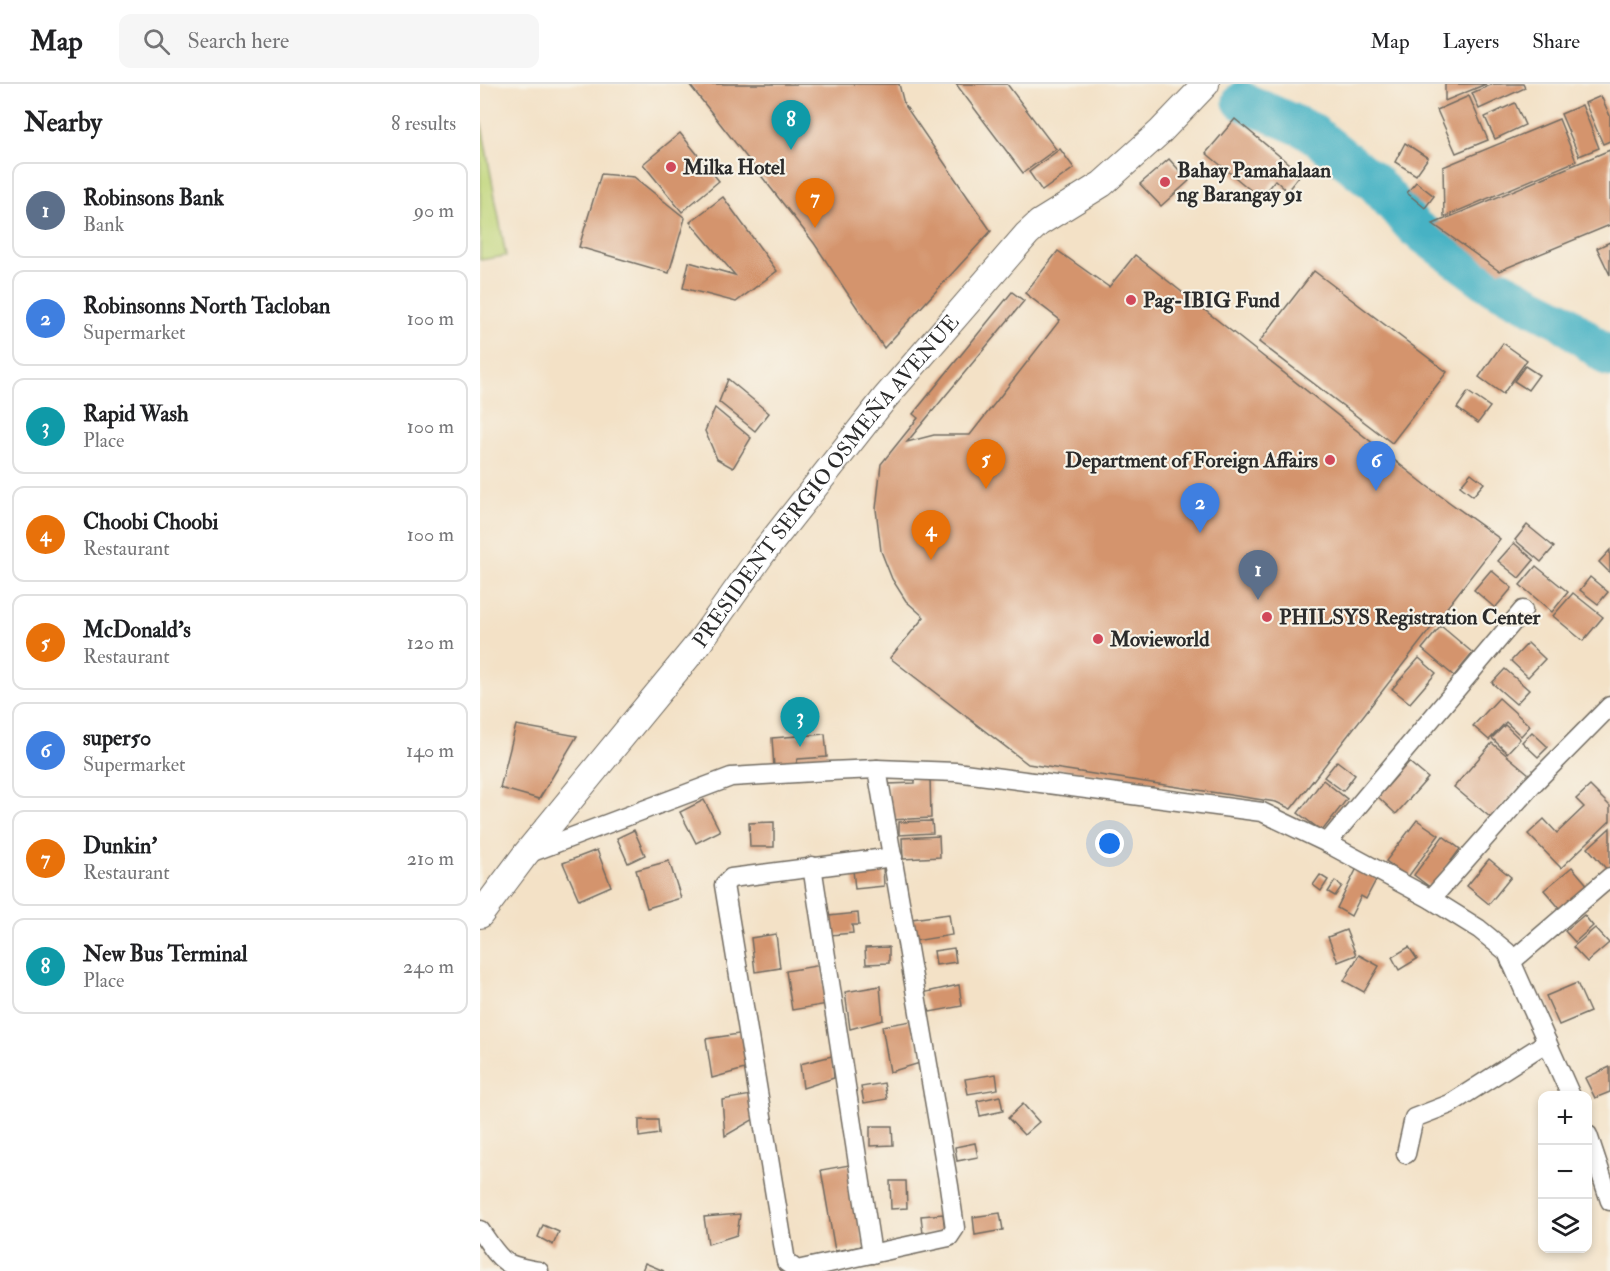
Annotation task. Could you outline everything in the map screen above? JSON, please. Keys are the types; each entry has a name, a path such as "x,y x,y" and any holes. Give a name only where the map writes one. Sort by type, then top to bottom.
{"main road":[{"name":"PRESIDENT SERGIO OSMEÑA AVENUE","path":"484,903 699,643 762,554 885,398 1027,234 1039,223 1102,184 1160,132 1206,84"}],"street":[{"path":"1327,843 1523,610"},
{"path":"1431,899 1531,786 1610,706"},
{"path":"878,769 893,857 955,1228 949,1237 796,1271 786,1262 724,885 731,878 893,857"},
{"path":"525,855 731,777 878,769 956,772 1262,812 1327,843 1431,899 1486,935 1507,952 1569,1091"},
{"path":"812,866 872,1254"},
{"path":"1511,962 1610,877"},
{"path":"1406,1154 1414,1118 1450,1104 1547,1042"},
{"path":"1590,1145 1610,1201"},
{"path":"480,1230 501,1261 512,1266 539,1271"}],"green space":[{"path":"480,116 506,256 480,260"}],"building":[{"path":"689,84 899,84 904,104 991,231 884,348 814,243"},
{"path":"956,84 1007,84 1056,149 1023,173"},
{"path":"1445,84 1486,84 1445,101"},
{"path":"1493,84 1523,84 1525,88 1479,109 1472,93"},
{"path":"1469,96 1488,140 1456,153 1437,110"},
{"path":"1601,96 1610,116 1610,141 1603,144 1585,103"},
{"path":"1515,103 1525,125 1495,139 1485,117"},
{"path":"1582,105 1599,148 1579,156 1561,114"},
{"path":"1235,119 1301,174 1287,191 1275,180 1260,198 1206,153"},
{"path":"1559,119 1576,161 1444,217 1443,167"},
{"path":"680,133 719,181 682,212 643,164"},
{"path":"1405,143 1428,158 1416,175 1395,162"},
{"path":"1060,149 1074,168 1042,191 1029,172"},
{"path":"1610,150 1610,225 1499,271 1433,224"},
{"name":"Bahay Pamahalaan ng Barangay 91","path":"1169,159 1189,181 1161,206 1140,184"},
{"path":"601,174 634,177 685,218 669,273 579,247"},
{"path":"1416,182 1434,196 1425,208 1407,193"},
{"path":"723,197 777,271 736,302 683,288 689,262 735,275 690,222"},
{"path":"1610,242 1610,275 1597,248"},
{"path":"1058,251 1109,287 1135,255 1427,486 1500,539 1291,809 1276,802 1028,764 890,658 924,617 906,601 892,579 881,551 876,509 881,464 918,418 913,414 1012,292 1024,301 907,442 934,435 970,435 1060,320 1025,293"},
{"path":"1314,271 1447,372 1392,443 1259,342"},
{"path":"1503,343 1527,360 1503,394 1479,377"},
{"path":"1525,366 1539,375 1528,390 1514,381"},
{"path":"728,379 769,413 755,431 719,402"},
{"path":"1468,392 1490,407 1478,423 1457,408"},
{"path":"715,408 751,438 733,468 717,459 705,431"},
{"path":"1471,473 1484,483 1473,496 1460,486"},
{"path":"1527,525 1554,547 1541,562 1515,540"},
{"path":"1514,543 1534,560 1519,578 1498,561"},
{"path":"1610,550 1610,573 1599,562"},
{"path":"1536,566 1568,592 1552,612 1520,585"},
{"path":"1491,570 1512,588 1495,608 1474,590"},
{"path":"1590,577 1608,592 1598,604 1580,590"},
{"path":"1573,593 1603,617 1583,641 1553,616"},
{"path":"1441,626 1473,653 1454,676 1422,649"},
{"path":"1528,643 1545,659 1528,677 1511,661"},
{"path":"1419,658 1436,673 1410,703 1392,689"},
{"path":"1505,669 1529,690 1516,704 1492,683"},
{"path":"1499,698 1530,726 1521,736 1506,722 1489,740 1473,726"},
{"path":"516,725 577,736 539,799 500,788"},
{"path":"1505,725 1520,739 1507,753 1492,738"},
{"path":"1532,732 1548,747 1538,757 1522,742"},
{"path":"825,734 827,757 798,759 795,766 774,767 772,738"},
{"path":"1492,743 1529,774 1491,818 1454,787"},
{"path":"1337,761 1355,775 1343,791 1324,777"},
{"path":"1409,762 1428,778 1396,814 1378,797"},
{"path":"930,777 931,818 889,820 888,784 915,783 915,778"},
{"path":"1323,780 1347,799 1322,831 1298,813"},
{"path":"1590,786 1610,806 1610,821 1561,868 1528,834 1544,819 1557,833 1584,807 1576,799"},
{"path":"704,800 720,831 696,843 680,812"},
{"path":"1417,820 1439,835 1408,877 1386,861"},
{"path":"932,821 933,833 899,835 899,822"},
{"path":"774,822 774,847 750,847 749,823"},
{"path":"1610,828 1610,873 1588,848"},
{"path":"634,830 645,855 628,863 617,838"},
{"path":"939,836 940,857 903,859 902,838"},
{"path":"1443,836 1460,849 1431,888 1414,875"},
{"path":"597,850 611,886 579,900 563,863"},
{"path":"1489,859 1511,877 1489,904 1467,886"},
{"path":"669,861 681,898 647,908 636,870"},
{"path":"883,867 884,886 855,889 853,870"},
{"path":"1572,867 1590,888 1562,911 1544,890"},
{"path":"1357,868 1377,878 1366,899 1361,896 1351,916 1337,908"},
{"path":"1320,875 1328,880 1321,891 1313,885"},
{"path":"1335,881 1342,886 1335,896 1328,892"},
{"path":"858,913 859,925 852,925 853,933 830,935 829,916"},
{"path":"949,914 952,935 915,941 912,919"},
{"path":"1584,915 1593,926 1575,942 1565,931"},
{"path":"1595,928 1609,943 1587,962 1573,947"},
{"path":"1346,930 1356,955 1338,962 1328,937"},
{"path":"776,934 780,968 755,972 751,938"},
{"path":"889,947 889,963 866,964 865,948"},
{"path":"1409,947 1417,959 1399,970 1392,957"},
{"path":"954,948 956,962 936,965 934,951"},
{"path":"1359,955 1379,966 1364,992 1344,981"},
{"path":"821,965 828,1004 792,1010 786,971"},
{"path":"1577,983 1590,1012 1559,1025 1546,996"},
{"path":"959,985 962,1006 930,1012 922,993"},
{"path":"880,986 883,1020 850,1029 845,992"},
{"path":"911,1021 920,1063 890,1072 882,1026"},
{"path":"745,1033 752,1067 712,1078 706,1039"},
{"path":"832,1056 834,1078 803,1088 800,1064"},
{"path":"1610,1067 1610,1092 1595,1098 1585,1078"},
{"path":"996,1074 998,1089 968,1094 965,1079"},
{"path":"884,1083 887,1099 864,1103 861,1087"},
{"path":"751,1095 756,1118 725,1136 722,1100"},
{"path":"1000,1096 1003,1111 980,1116 977,1101"},
{"path":"1023,1104 1039,1122 1024,1135 1008,1118"},
{"path":"639,1120 658,1120 659,1134 639,1137"},
{"path":"870,1126 892,1126 893,1145 870,1146"},
{"path":"975,1143 978,1157 957,1161 955,1147"},
{"path":"849,1165 864,1246 835,1251 821,1170"},
{"path":"890,1181 906,1181 907,1208 891,1209"},
{"path":"1000,1213 1003,1230 975,1235 973,1217"},
{"path":"740,1214 737,1235 708,1244 704,1217"},
{"path":"943,1214 945,1231 923,1234 921,1216"},
{"path":"543,1225 559,1232 553,1245 538,1237"},
{"path":"645,1263 664,1271 642,1271"}],"waterway":[{"path":"1242,101 1310,131 1375,183 1415,228 1492,285 1561,320 1610,358"}],"place":[{"name":"New Bus Terminal","path":"791,150"},
{"name":"Milka Hotel","path":"671,167"},
{"name":"Bahay Pamahalaan ng Barangay 91","path":"1165,182"},
{"name":"Dunkin'","path":"815,228"},
{"name":"Pag-IBIG Fund","path":"1131,300"},
{"name":"Department of Foreign Affairs","path":"1330,460"},
{"name":"McDonald's","path":"986,489"},
{"name":"super50","path":"1376,491"},
{"name":"Robinsonns North Tacloban","path":"1200,533"},
{"name":"Choobi Choobi","path":"931,560"},
{"name":"Robinsons Bank","path":"1258,600"},
{"name":"PHILSYS Registration Center","path":"1267,617"},
{"name":"Movieworld","path":"1098,639"},
{"name":"Rapid Wash","path":"800,747"}]}
